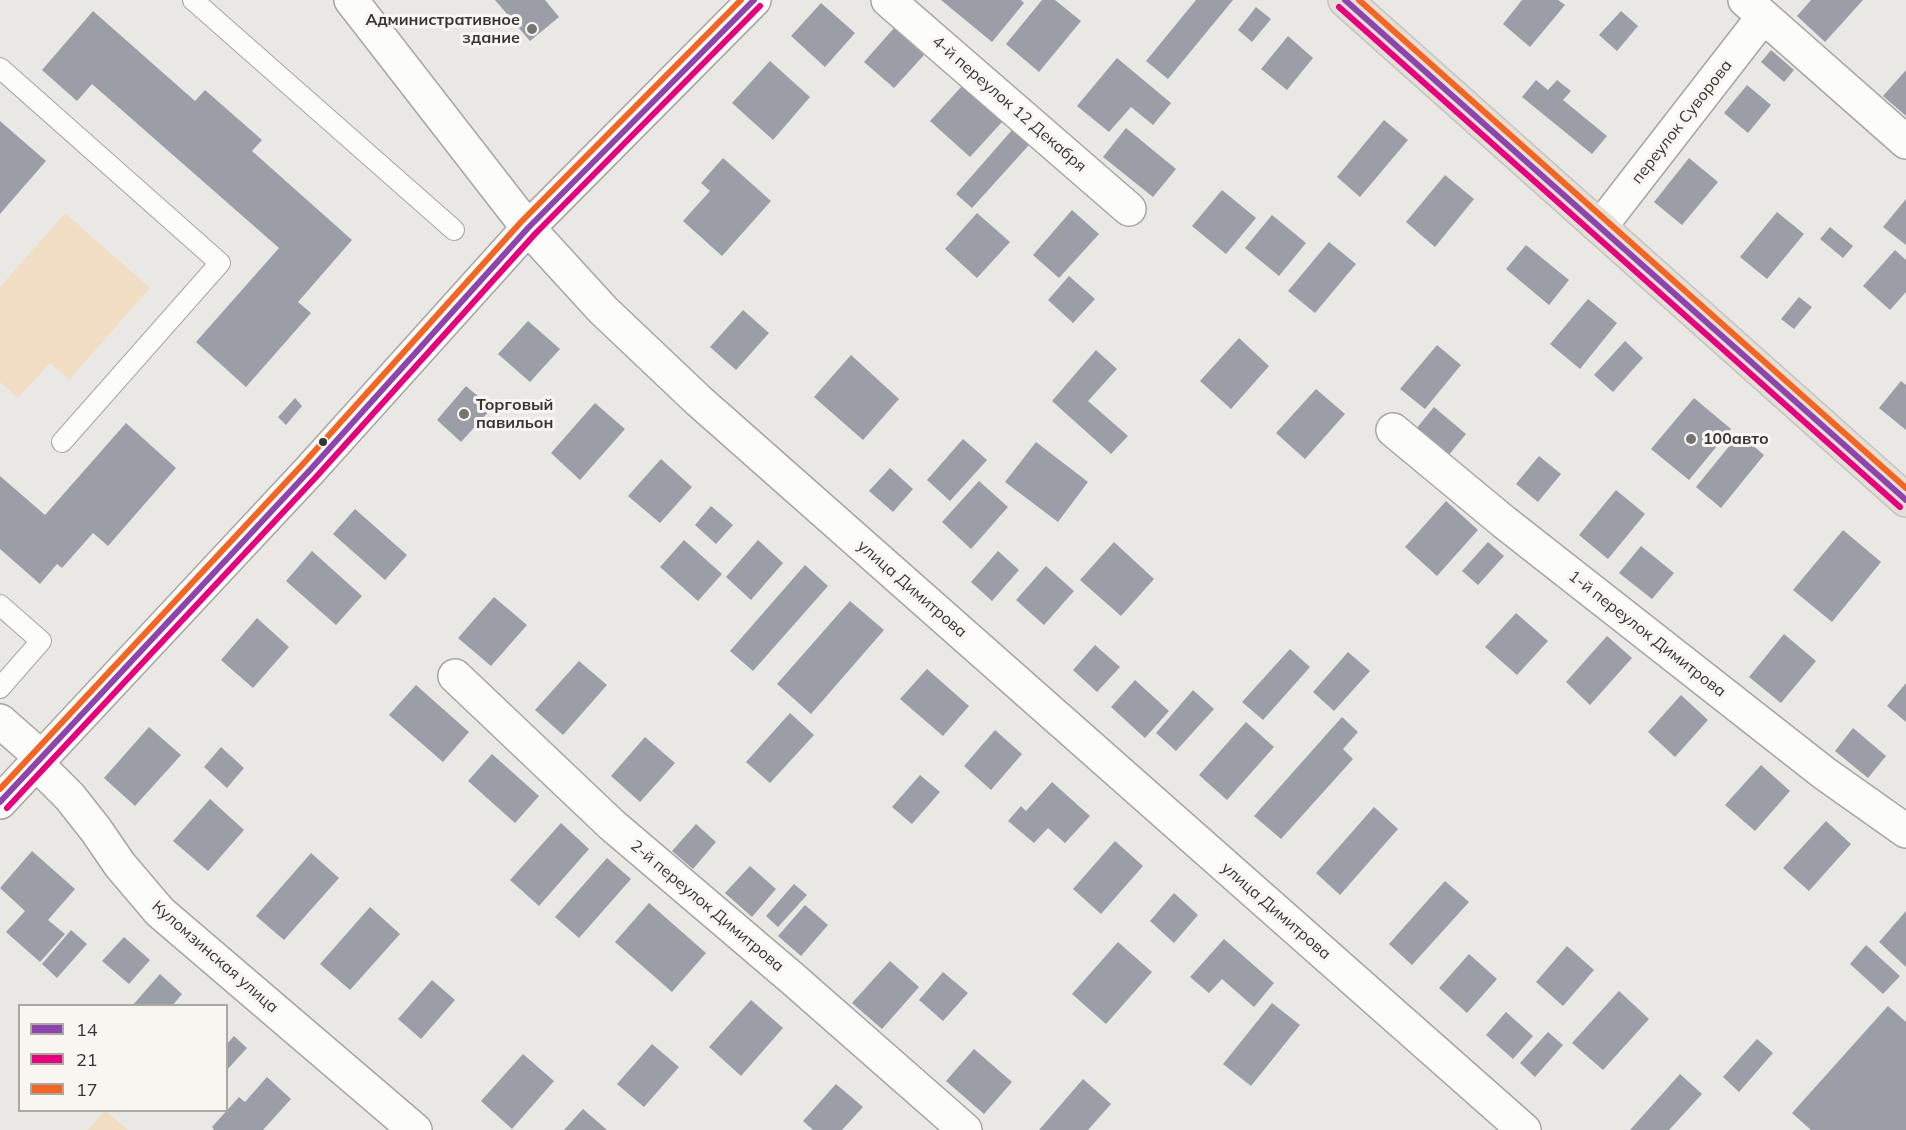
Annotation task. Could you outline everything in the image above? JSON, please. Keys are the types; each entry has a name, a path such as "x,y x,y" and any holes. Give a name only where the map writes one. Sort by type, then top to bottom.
{"main road":[{"name":"улица Димитрова","path":"351,0 528,228 603,310 699,401 1524,1130"},
{"path":"0,802 310,470 528,228 754,0"},
{"name":"4-й переулок 12 Декабря","path":"888,0 1129,208"},
{"path":"1345,0 1906,500"},
{"name":"переулок Суворова","path":"1600,227 1754,9 1906,142"},
{"name":"1-й переулок Димитрова","path":"1393,430 1504,522 1824,773 1906,831"},
{"name":"2-й переулок Димитрова","path":"455,676 612,825 965,1130"},
{"name":"Куломзинская улица","path":"0,721 39,760 70,796 120,865 159,912 416,1130"}],"lane":[{"path":"193,0 454,230"},
{"path":"0,68 220,263 62,442"},
{"path":"0,605 41,641 0,688"}],"shaded area":[{"path":"65,213 150,288 69,380 50,363 18,398 0,382 0,287"},
{"path":"103,1112 107,1112 128,1130 88,1130"}],"building":[{"name":"Административное здание","path":"495,0 545,0 559,17 530,41"},
{"path":"941,0 1021,0 1024,3 992,42"},
{"path":"1042,0 1055,0 1081,21 1039,72 1006,44"},
{"path":"1196,0 1233,0 1168,79 1146,61"},
{"path":"1522,0 1558,0 1565,5 1530,47 1503,24"},
{"path":"1811,0 1863,0 1825,42 1797,16"},
{"path":"821,3 855,33 825,67 791,36"},
{"path":"1256,7 1271,19 1252,42 1238,30"},
{"path":"93,11 195,101 205,90 262,140 252,151 352,240 298,302 311,313 246,387 196,342 279,248 92,84 77,101 42,70"},
{"path":"1621,11 1638,26 1617,51 1599,35"},
{"path":"894,28 924,55 894,88 864,62"},
{"path":"1288,36 1313,58 1287,90 1261,69"},
{"path":"1771,50 1794,70 1784,82 1761,62"},
{"path":"1117,58 1171,103 1153,125 1131,107 1109,132 1077,106"},
{"path":"770,61 810,97 773,140 732,103"},
{"path":"1906,70 1906,116 1883,96"},
{"path":"1536,80 1548,90 1557,80 1571,91 1563,100 1607,136 1592,154 1522,97"},
{"path":"1747,85 1771,105 1748,133 1724,113"},
{"path":"962,86 1002,122 970,157 930,121"},
{"path":"1384,120 1408,140 1360,197 1337,177"},
{"path":"0,121 46,161 0,214"},
{"path":"1126,128 1176,169 1153,197 1103,157"},
{"path":"1012,130 1029,145 972,208 956,194"},
{"path":"723,158 771,201 722,256 683,221 710,191 701,183"},
{"path":"1689,158 1718,182 1682,225 1654,202"},
{"path":"1445,175 1474,199 1435,247 1406,222"},
{"path":"1222,190 1256,218 1226,254 1192,226"},
{"path":"1906,199 1906,245 1883,227"},
{"path":"1072,210 1099,234 1059,278 1033,255"},
{"path":"1777,212 1804,234 1767,279 1740,257"},
{"path":"977,213 1010,242 977,278 945,249"},
{"path":"1272,215 1306,243 1279,276 1245,248"},
{"path":"1830,227 1853,246 1843,258 1820,239"},
{"path":"1329,242 1356,264 1315,313 1288,291"},
{"path":"1526,245 1569,280 1549,305 1506,269"},
{"path":"1895,250 1906,260 1906,292 1890,310 1863,286"},
{"path":"1069,276 1095,299 1073,323 1048,300"},
{"path":"1799,297 1812,307 1794,329 1781,319"},
{"path":"1588,299 1617,323 1580,369 1550,344"},
{"path":"743,310 769,333 736,370 710,347"},
{"path":"528,321 560,349 530,382 498,354"},
{"path":"1239,338 1269,366 1231,409 1200,381"},
{"path":"1625,341 1643,358 1613,392 1594,375"},
{"path":"1437,345 1461,365 1425,409 1400,389"},
{"path":"1096,350 1117,369 1088,401 1128,436 1111,454 1052,401"},
{"path":"851,355 899,399 863,440 814,397"},
{"path":"1901,381 1906,385 1906,430 1879,408"},
{"name":"Торговый павильон","path":"466,386 492,408 461,442 437,420"},
{"path":"1316,389 1345,414 1305,459 1276,433"},
{"path":"295,398 302,406 286,425 278,417"},
{"name":"100авто","path":"1694,398 1731,429 1689,480 1651,449"},
{"path":"595,403 625,429 580,480 551,453"},
{"path":"1434,407 1466,434 1448,456 1416,429"},
{"path":"126,423 176,468 108,546 93,533 62,568 57,564 40,584 0,549 0,476 45,515"},
{"path":"1739,434 1764,455 1721,508 1696,487"},
{"path":"963,439 987,460 950,501 927,480"},
{"path":"1036,442 1088,482 1058,522 1005,482"},
{"path":"1539,456 1561,474 1538,502 1516,484"},
{"path":"661,459 692,487 660,523 628,496"},
{"path":"890,468 913,489 893,512 869,491"},
{"path":"979,481 1008,507 971,549 942,522"},
{"path":"1616,490 1645,514 1608,559 1579,535"},
{"path":"1446,501 1478,530 1437,576 1405,547"},
{"path":"711,506 733,525 716,544 695,525"},
{"path":"355,509 407,555 385,580 333,534"},
{"path":"1843,530 1881,562 1832,622 1793,590"},
{"path":"684,540 722,574 698,601 660,567"},
{"path":"758,540 783,563 751,600 726,577"},
{"path":"1114,542 1154,579 1121,616 1080,580"},
{"path":"1488,542 1504,556 1478,585 1462,571"},
{"path":"1641,546 1674,573 1652,599 1619,573"},
{"path":"312,551 362,596 336,625 286,581"},
{"path":"998,551 1019,570 992,601 971,582"},
{"path":"805,565 828,586 753,671 730,651"},
{"path":"1046,566 1074,591 1044,625 1016,600"},
{"path":"494,597 527,625 491,666 458,638"},
{"path":"850,601 884,630 811,714 777,684"},
{"path":"1516,613 1548,641 1517,675 1485,647"},
{"path":"257,618 289,647 253,688 221,660"},
{"path":"1784,634 1816,661 1781,703 1749,677"},
{"path":"1607,636 1632,658 1590,705 1566,682"},
{"path":"1095,645 1120,667 1097,692 1073,670"},
{"path":"1290,649 1310,667 1263,720 1242,702"},
{"path":"1348,652 1370,671 1334,711 1313,692"},
{"path":"579,661 607,685 563,735 535,710"},
{"path":"927,669 969,706 943,736 900,699"},
{"path":"1135,680 1169,711 1145,738 1111,707"},
{"path":"1906,683 1906,722 1887,706"},
{"path":"416,685 469,732 443,762 389,715"},
{"path":"1193,690 1214,709 1176,751 1156,733"},
{"path":"1681,695 1708,720 1675,757 1648,732"},
{"path":"790,713 814,735 770,783 746,762"},
{"path":"1342,717 1358,732 1343,749 1353,759 1281,839 1254,816"},
{"path":"1246,722 1274,747 1227,800 1199,775"},
{"path":"149,727 181,755 135,806 104,778"},
{"path":"1853,728 1886,756 1868,778 1835,751"},
{"path":"995,730 1022,754 991,790 964,766"},
{"path":"645,737 675,763 640,802 611,776"},
{"path":"221,747 244,768 227,788 204,767"},
{"path":"492,754 539,796 515,823 468,781"},
{"path":"1761,765 1790,791 1755,831 1725,805"},
{"path":"920,775 940,792 912,824 892,807"},
{"path":"1052,782 1090,816 1065,843 1048,828 1034,843 1008,821 1021,806 1026,811"},
{"path":"210,799 244,830 208,871 173,841"},
{"path":"1374,807 1398,829 1340,895 1316,873"},
{"path":"1826,821 1851,844 1809,891 1783,868"},
{"path":"561,823 589,849 539,906 510,880"},
{"path":"696,824 716,842 693,869 672,851"},
{"path":"1115,841 1143,866 1101,914 1073,889"},
{"path":"32,851 75,889 48,920 65,934 40,962 6,932 25,911 0,888"},
{"path":"311,853 339,878 284,940 256,916"},
{"path":"607,858 631,879 579,938 555,917"},
{"path":"750,866 776,889 752,917 725,893"},
{"path":"1445,881 1469,902 1412,965 1389,944"},
{"path":"794,884 807,895 778,927 766,916"},
{"path":"1174,893 1198,915 1174,943 1150,921"},
{"path":"649,903 706,953 672,992 615,942"},
{"path":"805,905 828,925 801,956 778,936"},
{"path":"370,907 400,934 350,990 320,964"},
{"path":"1906,911 1906,967 1879,942"},
{"path":"71,930 87,944 57,978 42,964"},
{"path":"124,937 150,960 129,984 102,961"},
{"path":"1224,939 1274,983 1254,1007 1222,979 1209,993 1190,977"},
{"path":"1118,942 1152,972 1106,1024 1072,994"},
{"path":"1866,945 1900,976 1883,994 1850,964"},
{"path":"1567,946 1594,970 1563,1006 1536,982"},
{"path":"1469,954 1497,979 1467,1013 1439,988"},
{"path":"890,961 919,987 882,1029 852,1003"},
{"path":"943,972 968,993 943,1021 919,1000"},
{"path":"160,974 182,994 174,1004 134,1004"},
{"path":"432,980 455,1000 421,1039 398,1019"},
{"path":"1619,991 1649,1019 1603,1070 1572,1043"},
{"path":"751,1000 783,1028 741,1076 709,1047"},
{"path":"1272,1003 1300,1025 1251,1086 1223,1064"},
{"path":"1888,1006 1906,1022 1906,1130 1811,1130 1792,1113"},
{"path":"1506,1012 1533,1036 1513,1059 1486,1035"},
{"path":"1548,1032 1563,1045 1535,1077 1520,1063"},
{"path":"234,1036 247,1048 228,1069 228,1043"},
{"path":"1757,1039 1773,1053 1739,1092 1723,1077"},
{"path":"652,1044 679,1067 644,1107 617,1084"},
{"path":"974,1049 1012,1082 984,1114 946,1081"},
{"path":"523,1054 554,1081 512,1129 481,1101"},
{"path":"1680,1074 1702,1094 1669,1130 1630,1130"},
{"path":"267,1077 291,1099 263,1130 214,1130 212,1127 228,1112 239,1097 245,1102"},
{"path":"1083,1079 1111,1104 1088,1130 1039,1130"},
{"path":"836,1084 863,1107 842,1130 813,1130 803,1121"},
{"path":"583,1109 607,1130 564,1130"}],"transit line":[{"name":"17","path":"0,789 303,464 521,222 741,0"},
{"name":"14","path":"0,802 310,470 528,228 754,0"},
{"name":"14","path":"1345,0 1906,500"},
{"name":"17","path":"1359,0 1906,488"},
{"name":"21","path":"7,808 317,476 535,234 760,6"},
{"name":"21","path":"1339,7 1900,507"}],"place":[{"name":"Административное здание","path":"532,29"},
{"name":"Торговый павильон","path":"464,414"},
{"name":"100авто","path":"1691,439"}]}
